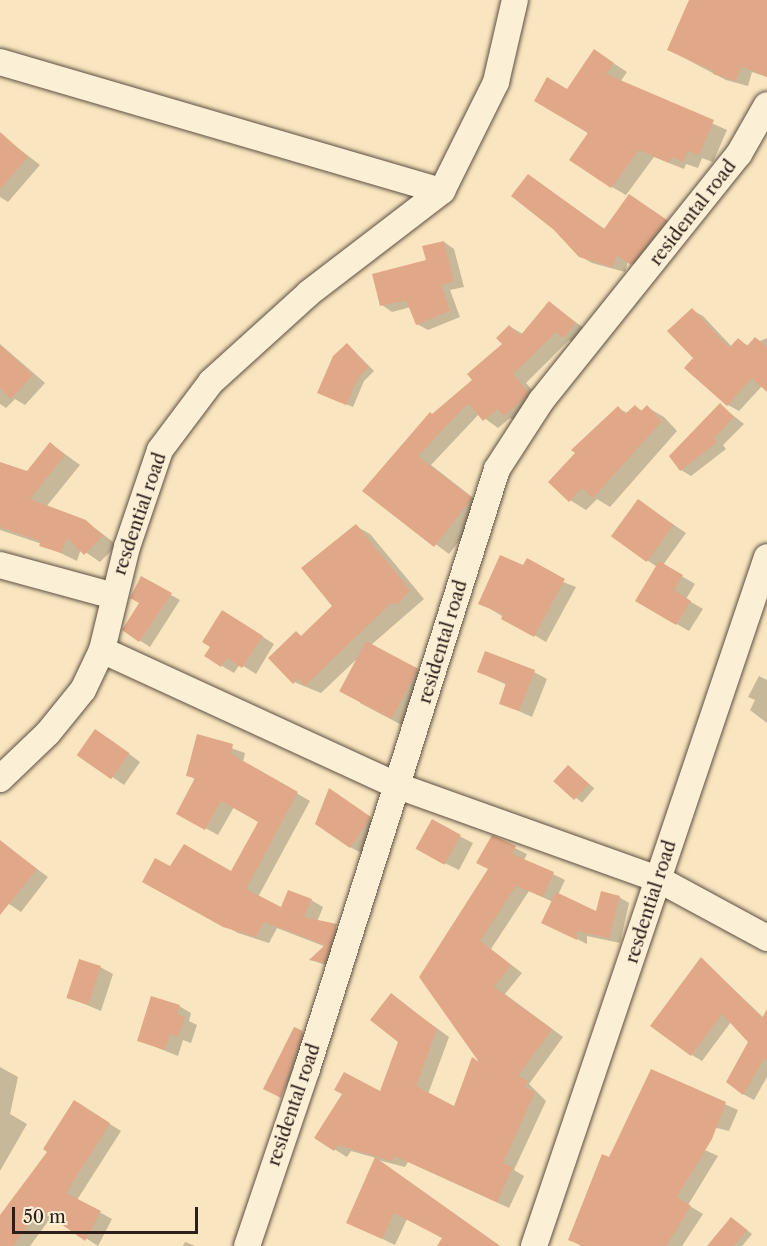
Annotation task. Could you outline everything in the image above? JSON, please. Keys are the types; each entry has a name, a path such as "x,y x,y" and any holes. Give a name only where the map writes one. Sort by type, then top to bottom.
{"street":[{"path":"0,62 442,191 496,82 515,0"},
{"name":"residental road","path":"247,1246 398,786 497,469 541,401 739,154 767,105"},
{"name":"resdential road","path":"0,779 48,733 83,690 102,650 114,597 160,450 211,382 309,293 442,191"},
{"name":"resdential road","path":"539,1244 658,879 767,556"},
{"path":"0,565 114,597"},
{"path":"102,650 398,786 658,879 767,938"}],"building":[{"path":"689,0 767,0 767,77 741,66 736,81 713,74 714,71 667,50"},
{"path":"594,49 614,63 606,74 714,120 699,155 688,151 683,162 672,157 669,163 639,150 611,188 569,160 588,133 534,101 547,77 567,89"},
{"path":"0,132 28,157 0,189"},
{"path":"528,174 604,229 629,194 667,220 631,265 617,255 613,267 579,257 554,230 511,196"},
{"path":"444,241 454,281 441,285 450,311 416,325 406,300 380,306 372,274 426,260 422,246"},
{"path":"549,301 576,323 563,338 556,332 513,374 529,393 525,398 504,416 497,409 483,421 468,403 418,456 472,498 434,547 362,491 430,412 432,414 472,380 467,374 502,344 496,338 509,325 520,336"},
{"path":"692,308 729,348 738,338 747,346 755,337 767,347 767,392 752,378 727,406 684,368 693,358 667,331"},
{"path":"347,343 369,367 358,378 346,405 317,393 333,356"},
{"path":"0,345 33,375 11,399 0,388"},
{"path":"720,403 734,417 714,438 717,442 680,471 669,456"},
{"path":"635,405 641,411 647,405 662,421 593,498 582,488 569,502 548,482 575,453 571,450 618,406 625,414"},
{"path":"50,442 65,455 30,499 86,520 103,536 84,555 67,538 61,553 39,546 41,541 0,527 0,462 27,471"},
{"path":"638,499 674,525 647,562 611,536"},
{"path":"356,524 410,590 398,604 391,603 305,686 298,678 293,684 268,658 296,631 301,636 332,606 301,568"},
{"path":"500,555 523,565 527,558 565,579 534,637 501,619 503,614 478,604"},
{"path":"659,561 683,575 674,590 691,601 676,625 635,601"},
{"path":"141,576 172,593 139,642 122,630 139,603 130,598"},
{"path":"222,610 263,636 242,668 227,658 221,667 204,656 210,647 202,642"},
{"path":"366,641 418,669 391,719 339,691"},
{"path":"485,651 535,670 519,711 499,704 506,683 477,672"},
{"path":"95,729 129,753 111,779 77,755"},
{"path":"197,734 233,744 231,754 298,792 246,889 281,907 288,890 312,899 304,917 337,924 325,963 309,960 325,945 264,922 256,937 223,927 142,882 155,858 170,866 184,844 231,871 258,822 221,801 205,830 176,814 195,778 186,776"},
{"path":"568,765 589,784 574,800 553,781"},
{"path":"329,788 371,817 350,848 315,824"},
{"path":"432,819 461,835 444,865 416,849"},
{"path":"492,835 516,846 512,854 554,872 543,897 516,886 480,941 511,965 494,987 552,1029 518,1076 528,1081 525,1087 535,1092 503,1163 513,1167 497,1202 395,1156 392,1161 338,1145 334,1151 314,1138 342,1094 334,1090 344,1072 380,1091 398,1042 370,1020 391,993 437,1029 416,1086 454,1106 472,1057 479,1062 419,977 488,869 476,863"},
{"path":"0,840 37,869 0,915"},
{"path":"601,891 620,896 609,938 577,931 577,940 541,923 556,892 596,911"},
{"path":"701,957 762,1018 767,1009 767,1061 764,1058 743,1095 726,1082 748,1042 722,1014 691,1056 650,1026"},
{"path":"79,959 101,966 88,1005 66,998"},
{"path":"151,996 180,1005 177,1014 185,1017 178,1037 170,1034 165,1050 137,1041"},
{"path":"294,1027 303,1031 281,1098 263,1089"},
{"path":"651,1069 726,1102 712,1139 677,1197 691,1206 666,1246 583,1246 568,1240 602,1154 609,1157"},
{"path":"74,1100 110,1123 66,1193 101,1211 85,1241 40,1209 13,1246 0,1246 0,1215 47,1152 43,1149"},
{"path":"375,1157 500,1246 437,1246 442,1238 394,1213 382,1239 346,1223"},
{"path":"731,1217 747,1230 734,1246 707,1246"}]}
